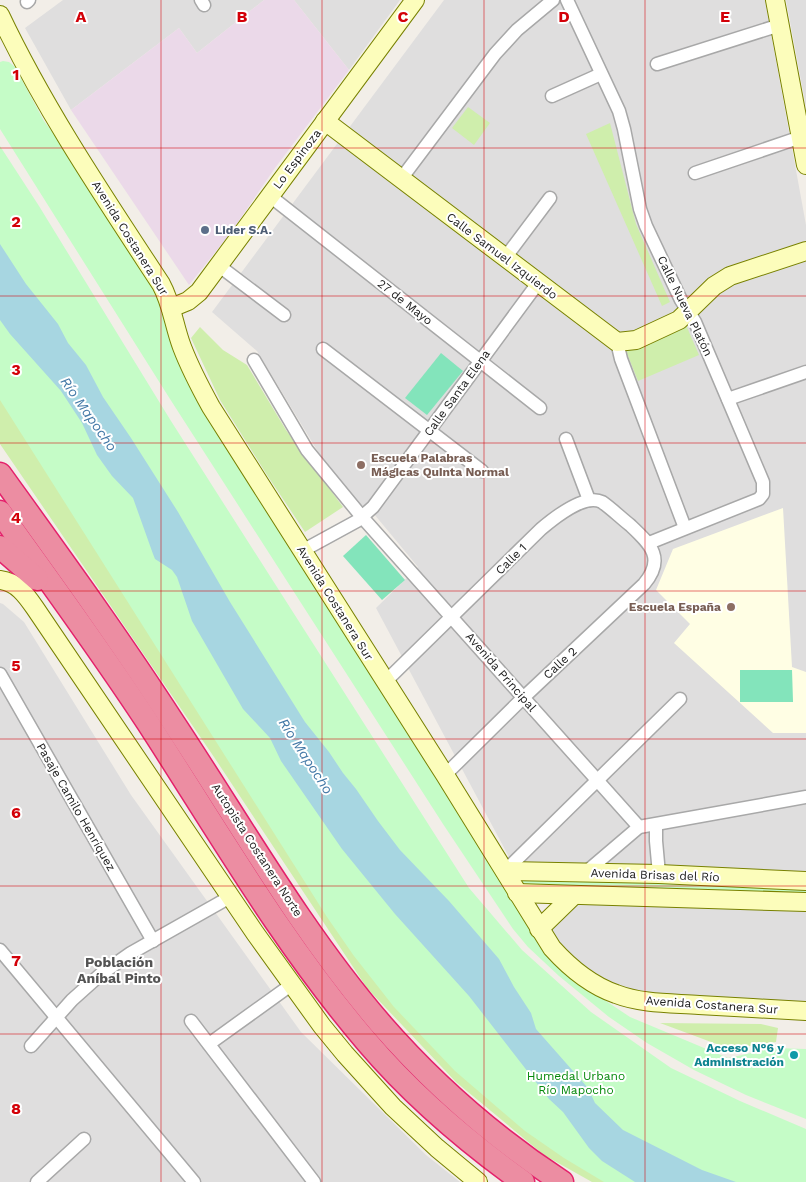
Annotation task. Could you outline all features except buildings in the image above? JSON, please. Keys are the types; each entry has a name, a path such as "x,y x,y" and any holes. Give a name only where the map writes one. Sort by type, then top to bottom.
{"highway":[{"name":"Autopista Costanera Norte","path":"0,474 126,650 277,882 359,997 407,1053 462,1106 520,1153 562,1182"},
{"name":"Autopista Costanera Norte","path":"0,512 130,695 282,929 343,1012 382,1058 437,1113 467,1140 523,1182"},
{"path":"0,547 47,589 82,627"}],"street":[{"name":"Lo Espinoza","path":"171,308 194,297 415,0"},
{"path":"401,179 495,54 517,30 553,0"},
{"name":"Calle Nueva Platón","path":"567,0 622,120 640,208 646,226 681,300 695,322 763,482 763,494 756,501 649,543"},
{"path":"775,0 806,165"},
{"name":"Avenida Costanera Sur","path":"0,15 7,46 161,284 171,308 182,346 198,382 552,948 580,976 616,994 632,999 665,1003 806,1011"},
{"path":"657,64 780,25"},
{"path":"552,96 601,74"},
{"name":"Calle Samuel Izquierdo","path":"325,121 617,342"},
{"path":"695,173 801,137"},
{"name":"27 de Mayo","path":"270,196 540,408"},
{"path":"504,258 550,198"},
{"path":"685,528 621,359 617,342 636,340 672,324 724,279 806,251"},
{"path":"218,265 284,315"},
{"name":"Calle Santa Elena","path":"302,551 362,517 373,507 538,283"},
{"path":"323,349 482,471"},
{"name":"Avenida Principal","path":"254,360 306,450 362,517 453,616 639,827"},
{"path":"728,399 806,372"},
{"path":"566,439 589,500 602,502 649,543"},
{"name":"Calle 1","path":"385,682 550,521 589,500"},
{"name":"Calle 2","path":"445,775 524,697 648,580 654,563 654,556 649,543"},
{"path":"0,580 15,585 29,599 230,897 291,985 344,1054 422,1135 472,1180"},
{"name":"Pasaje Camilo Henríquez","path":"0,674 153,941"},
{"path":"505,871 680,700"},
{"path":"585,873 639,827 806,797"},
{"path":"656,825 659,874"},
{"name":"Avenida Brisas del Río","path":"505,871 659,874 806,881"},
{"name":"Avenida Brisas del Río","path":"517,893 806,902"},
{"path":"539,929 574,895"},
{"path":"31,1046 56,1017 101,974 116,963 230,897"},
{"path":"0,950 194,1182"},
{"path":"209,1044 291,985"},
{"path":"191,1021 314,1182"},
{"path":"41,1181 84,1139"}],"shaded area":[{"path":"63,0 264,0 197,53 179,28 71,110 25,28"},
{"path":"264,0 294,0 349,70 275,168 229,235 189,285 71,110 179,28 197,53"},
{"path":"294,0 400,0 349,70"},
{"path":"444,0 765,0 806,225 806,1006 639,997 589,978 545,932 576,899 514,863 509,857 376,608 418,567 374,514 353,499 329,470 257,351 212,312"},
{"path":"786,0 806,0 806,107"},
{"name":"Escuela España","path":"783,508 792,667 806,672 806,733 773,733 674,643 690,624 656,590 673,549"},
{"path":"0,603 24,622 131,795 301,1032 426,1155 460,1182 0,1182"}],"green space":[{"path":"0,62 9,62 15,67 44,121 79,168 158,293 169,320 441,780 591,991 630,1017 728,1058 775,1048 806,1049 806,1119 746,1095 694,1070 647,1043 609,1017 559,976 528,947 513,929 443,824 170,399 0,129"},
{"path":"468,107 490,123 474,145 452,128"},
{"path":"610,123 636,224 670,302 662,306 586,134"},
{"name":"Humedal Urbano Río Mapocho","path":"0,146 171,421 469,888 522,950 591,1012 671,1068 740,1101 806,1129 806,1182 604,1182 564,1158 525,1131 455,1071 394,1007 354,956 327,917 0,400"},
{"path":"686,325 699,355 638,381 626,351"},
{"path":"200,327 223,350 247,365 286,430 343,507 305,532 220,400 191,338"},
{"path":"441,353 463,371 427,415 405,398"},
{"path":"0,399 627,1182 592,1182 544,1155 456,1082 367,988 214,757 0,444"},
{"path":"366,535 405,580 382,600 343,556"},
{"path":"740,670 792,670 793,702 740,702"},
{"path":"523,879 806,889 806,900 523,887 520,883"},
{"path":"660,1023 761,1024 778,1028 776,1042 730,1049"}],"water":[{"name":"Río Mapocho","path":"0,244 26,284 58,324 68,343 86,365 103,397 178,512 230,602 305,722 400,850 449,901 499,959 531,1013 536,1029 588,1088 595,1103 623,1130 702,1170 736,1182 635,1182 602,1161 589,1148 563,1112 549,1099 469,996 395,914 342,849 281,761 270,738 243,709 192,621 177,577 172,570 155,559 133,498 112,476 97,455 82,423 61,391 10,334 0,320"}],"place":[{"name":"Lider S.A.","path":"205,230"},
{"name":"Escuela Palabras Mágicas Quinta Normal","path":"361,465"},
{"name":"Escuela España","path":"731,607"},
{"name":"Acceso N°6 y Administración","path":"794,1055"}],"district":[{"name":"Población Aníbal Pinto","path":"119,970"}]}
